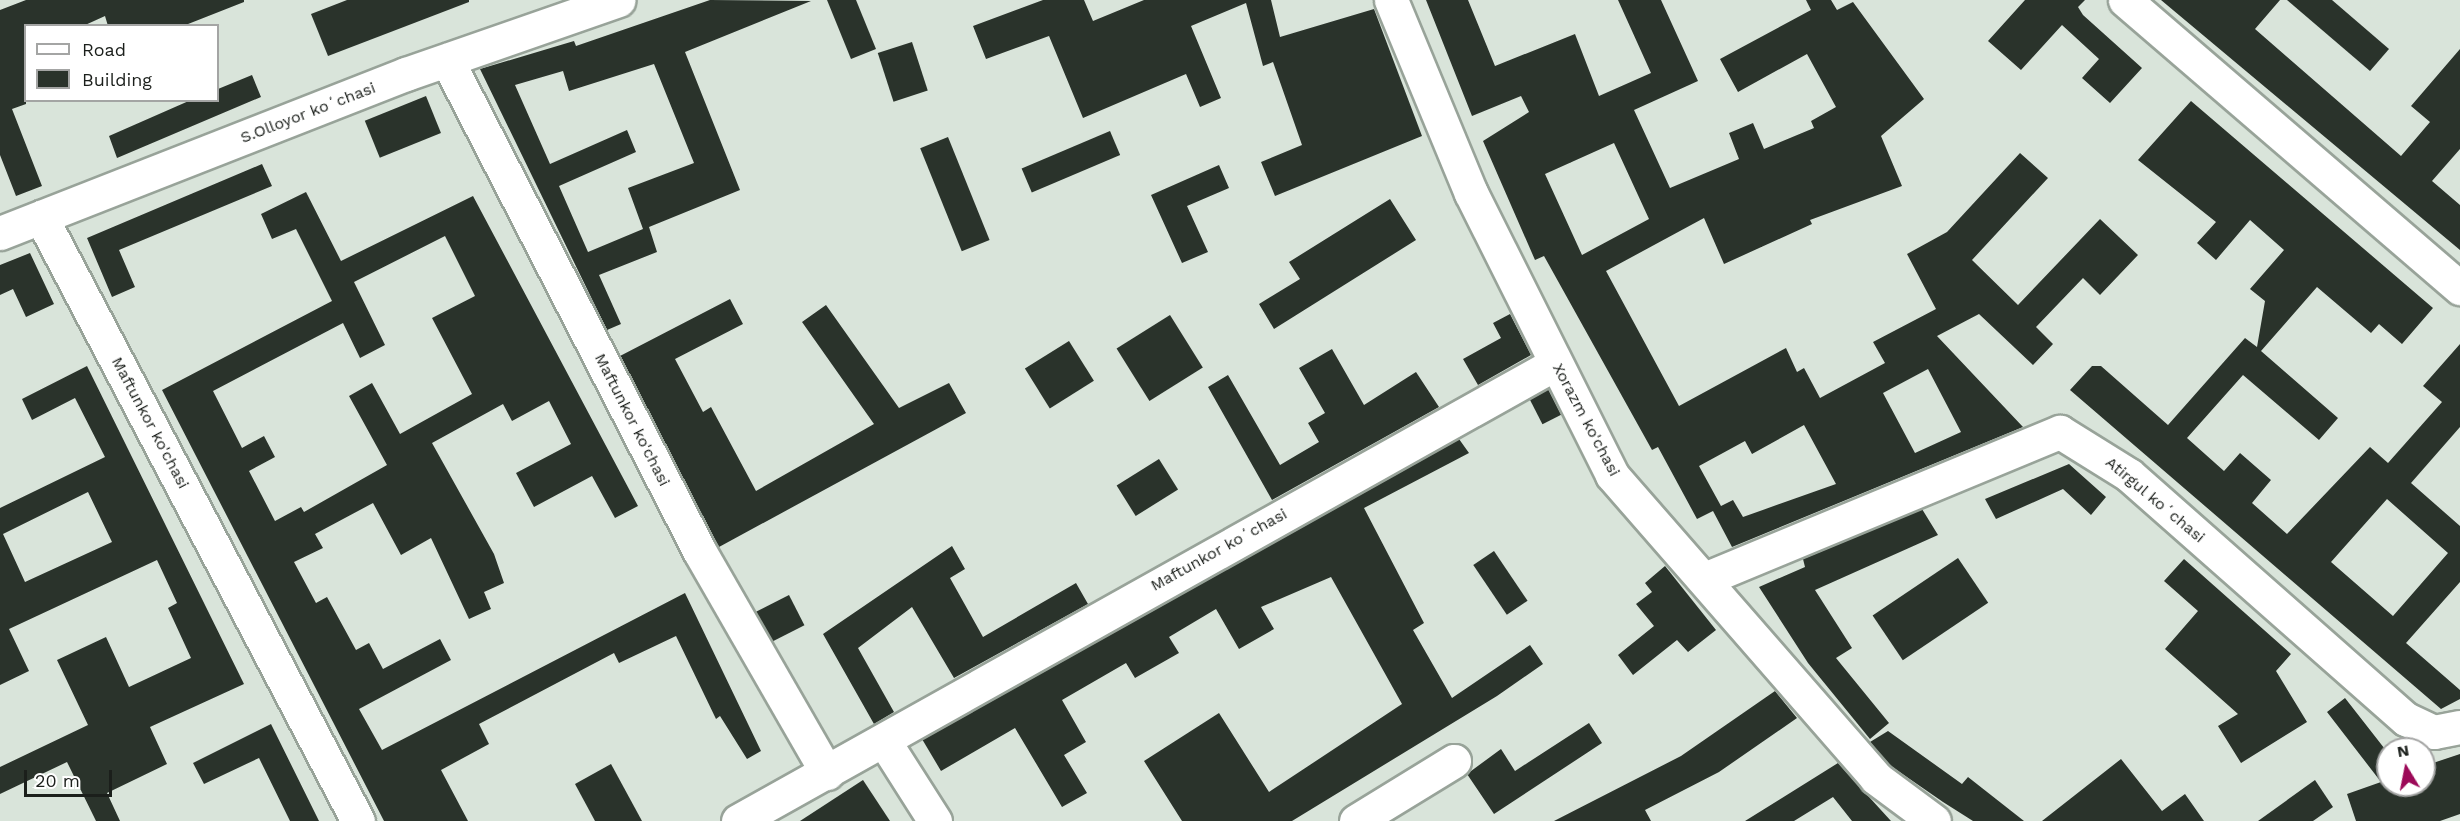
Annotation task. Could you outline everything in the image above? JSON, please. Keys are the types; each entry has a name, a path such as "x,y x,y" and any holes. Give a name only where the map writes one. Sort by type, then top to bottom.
{"street":[{"name":"S.Olloyor koʻchasi","path":"0,233 447,60 619,0"},
{"name":"Xorazm ko'chasi","path":"1391,0 1471,193 1612,475 1707,578 1876,778 1934,821"},
{"path":"2125,0 2460,288"},
{"name":"Maftunkor ko'chasi","path":"447,60 700,552 827,773"},
{"name":"Maftunkor ko'chasi","path":"41,217 358,821"},
{"name":"Maftunkor koʻchasi","path":"738,821 1556,363"},
{"name":"Atirgul koʻchasi","path":"1707,578 2060,432 2129,475 2406,719 2434,732 2460,727"},
{"path":"884,741 935,821"},
{"path":"1356,821 1454,761"}],"building":[{"path":"26,0 244,0 244,2 188,24 107,24 105,16 87,24 24,24 24,102 26,104 12,109 42,186 16,196 0,155 0,10"},
{"path":"347,0 469,0 469,2 328,56 311,14"},
{"path":"710,0 811,1 685,52 740,190 649,227 657,252 599,275 621,324 607,330 480,69 574,41 576,46","holes":["654,64 694,163 628,188 643,229 588,252 559,186 636,152 627,130 550,164 515,85 563,71 569,91"]},
{"path":"827,0 856,0 876,49 851,59"},
{"path":"1043,0 1084,0 1093,21 1144,0 1271,0 1280,37 1374,9 1422,136 1275,196 1261,162 1302,145 1273,62 1263,66 1246,3 1191,26 1221,98 1200,107 1186,74 1083,118 1049,36 986,59 973,26"},
{"path":"1426,0 1468,0 1495,66 1575,34 1599,96 1651,73 1618,0 1661,0 1698,81 1634,110 1670,188 1739,159 1729,133 1753,123 1764,149 1814,128 1811,121 1836,107 1807,54 1738,92 1720,59 1811,10 1806,0 1831,0 1837,10 1853,2 1924,99 1881,136 1902,186 1810,220 1812,224 1724,264 1704,218 1606,271 1679,406 1786,348 1797,372 1804,368 1820,398 1885,363 1873,342 1936,309 1907,254 1947,232 2020,153 2048,178 1972,260 2018,305 2100,219 2138,255 2100,295 2083,278 2036,327 2053,344 2033,365 1979,314 1937,336 2023,427 1732,547 1713,511 1697,519 1658,447 1652,450 1544,256 1535,260 1483,141 1529,112 1521,96 1472,116","holes":["1614,143 1649,219 1582,255 1545,174","1928,369 1961,432 1915,453 1883,393","1804,425 1836,484 1743,517 1733,500 1721,506 1699,466 1745,441 1752,454"]},
{"path":"2025,0 2085,0 2078,7 2083,15 2142,68 2110,103 2082,78 2099,59 2062,25 2021,70 1988,41"},
{"path":"2161,0 2280,0 2255,29 2401,156 2430,122 2411,106 2460,49 2460,149 2432,181 2460,205 2460,250"},
{"path":"2287,0 2332,0 2389,49 2370,71"},
{"path":"912,42 928,91 894,102 878,53"},
{"path":"252,75 261,97 117,158 109,136 186,102 219,102 219,89"},
{"path":"426,96 441,133 380,158 365,121"},
{"path":"2191,101 2433,308 2402,344 2379,324 2371,333 2317,287 2261,351 2338,418 2319,440 2243,375 2187,438 2224,471 2240,453 2271,480 2252,503 2287,534 2370,447 2388,463 2442,402 2423,386 2460,344 2460,427 2411,483 2460,526 2460,582 2406,643 2460,690 2460,699 2441,709 2070,390 2092,366 2101,366 2168,425 2245,338 2257,347 2265,301 2250,289 2284,250 2250,220 2216,260 2197,243 2216,222 2138,160","holes":["2387,499 2448,553 2393,616 2331,562"]},
{"path":"1110,131 1120,155 1032,192 1022,169"},
{"path":"948,137 990,240 962,251 920,148"},
{"path":"262,164 272,186 119,250 135,287 112,297 87,238"},
{"path":"1219,165 1229,188 1187,206 1208,252 1182,263 1151,195"},
{"path":"306,192 341,261 473,196 638,506 615,518 592,476 534,507 516,473 571,444 549,401 512,421 503,404 432,443 494,554 504,583 484,592 491,609 469,619 431,538 401,555 373,503 315,534 323,548 294,562 316,603 327,597 356,650 369,643 383,669 440,639 451,660 359,709 382,750 685,593 761,751 747,759 720,716 716,719 676,636 619,663 614,653 479,724 489,744 441,770 468,821 384,821 162,390 332,301 296,229 272,239 261,214","holes":["445,236 475,296 432,318 472,394 400,434 372,383 349,396 387,465 304,512 301,507 275,521 249,471 275,457 264,436 242,448 213,391 343,323 360,358 385,345 354,282"]},
{"path":"1390,199 1416,240 1274,329 1259,304 1300,279 1289,262"},
{"path":"30,253 54,304 26,317 13,289 0,295 0,265"},
{"path":"730,299 743,324 675,359 703,412 711,407 756,491 874,424 802,322 826,305 899,408 949,383 966,413 719,547 620,356"},
{"path":"1510,314 1531,355 1478,385 1463,359 1501,338 1493,323"},
{"path":"1170,315 1203,368 1149,401 1117,348"},
{"path":"1069,341 1094,381 1050,408 1025,369"},
{"path":"1332,349 1364,405 1416,372 1439,407 1272,500 1208,387 1228,375 1280,465 1319,442 1308,423 1325,413 1299,368"},
{"path":"87,366 244,684 150,727 167,764 107,793 120,821 96,821 67,762 0,794 0,767 88,725 57,660 106,637 129,687 191,658 168,608 177,603 157,560 9,629 29,671 0,685 0,508 105,457 75,398 32,420 22,399","holes":["88,492 112,542 25,582 3,534"]},
{"path":"1548,389 1561,415 1542,424 1529,399"},
{"path":"1459,439 1469,453 1364,508 1424,623 1413,630 1452,698 1530,645 1543,664 1497,696 1292,821 1182,821 1144,761 1219,713 1269,792 1402,704 1331,577 1261,607 1274,629 1239,649 1216,609 1169,637 1179,653 1135,678 1126,663 1062,700 1086,742 1064,755 1087,793 1062,807 1015,728 941,771 922,739"},
{"path":"1159,459 1178,490 1136,516 1117,485"},
{"path":"2069,464 2106,497 2091,515 2063,489 1996,519 1985,499"},
{"path":"1922,509 1938,535 1815,590 1852,648 1836,658 1889,723 1870,739 1808,663 1759,587 1805,567 1803,559"},
{"path":"952,546 965,569 950,578 983,637 1076,583 1088,604 954,678 912,607 858,648 894,712 874,724 823,634"},
{"path":"1494,551 1528,601 1507,615 1473,565"},
{"path":"1958,558 1988,603 1903,660 1873,616"},
{"path":"2184,559 2291,654 2276,671 2307,722 2241,763 2218,726 2238,714 2165,649 2198,611 2164,581"},
{"path":"1665,566 1716,630 1688,652 1677,640 1633,675 1618,655 1654,626 1636,604 1652,592 1645,583"},
{"path":"789,595 804,625 771,642 756,612"},
{"path":"1775,691 1797,718 1719,772 1645,810 1651,821 1554,821 1681,756"},
{"path":"2345,698 2376,738 2376,776 2327,712"},
{"path":"1589,723 1602,743 1494,814 1467,774 1501,749 1515,771"},
{"path":"271,724 319,821 290,821 259,758 204,784 193,763"},
{"path":"1888,731 1962,784 1968,777 2024,821 1973,821 1943,802 1888,764 1870,742"},
{"path":"2460,754 2460,814 2440,821 2356,821 2347,794 2376,784 2376,797 2436,797 2436,762"},
{"path":"2121,759 2162,811 2185,794 2204,821 2042,821"},
{"path":"1838,763 1891,821 1852,821 1833,797 1794,821 1745,821"},
{"path":"611,764 642,821 595,821 575,784"},
{"path":"863,780 890,821 800,821"},
{"path":"2315,780 2333,807 2313,821 2258,821"}]}
